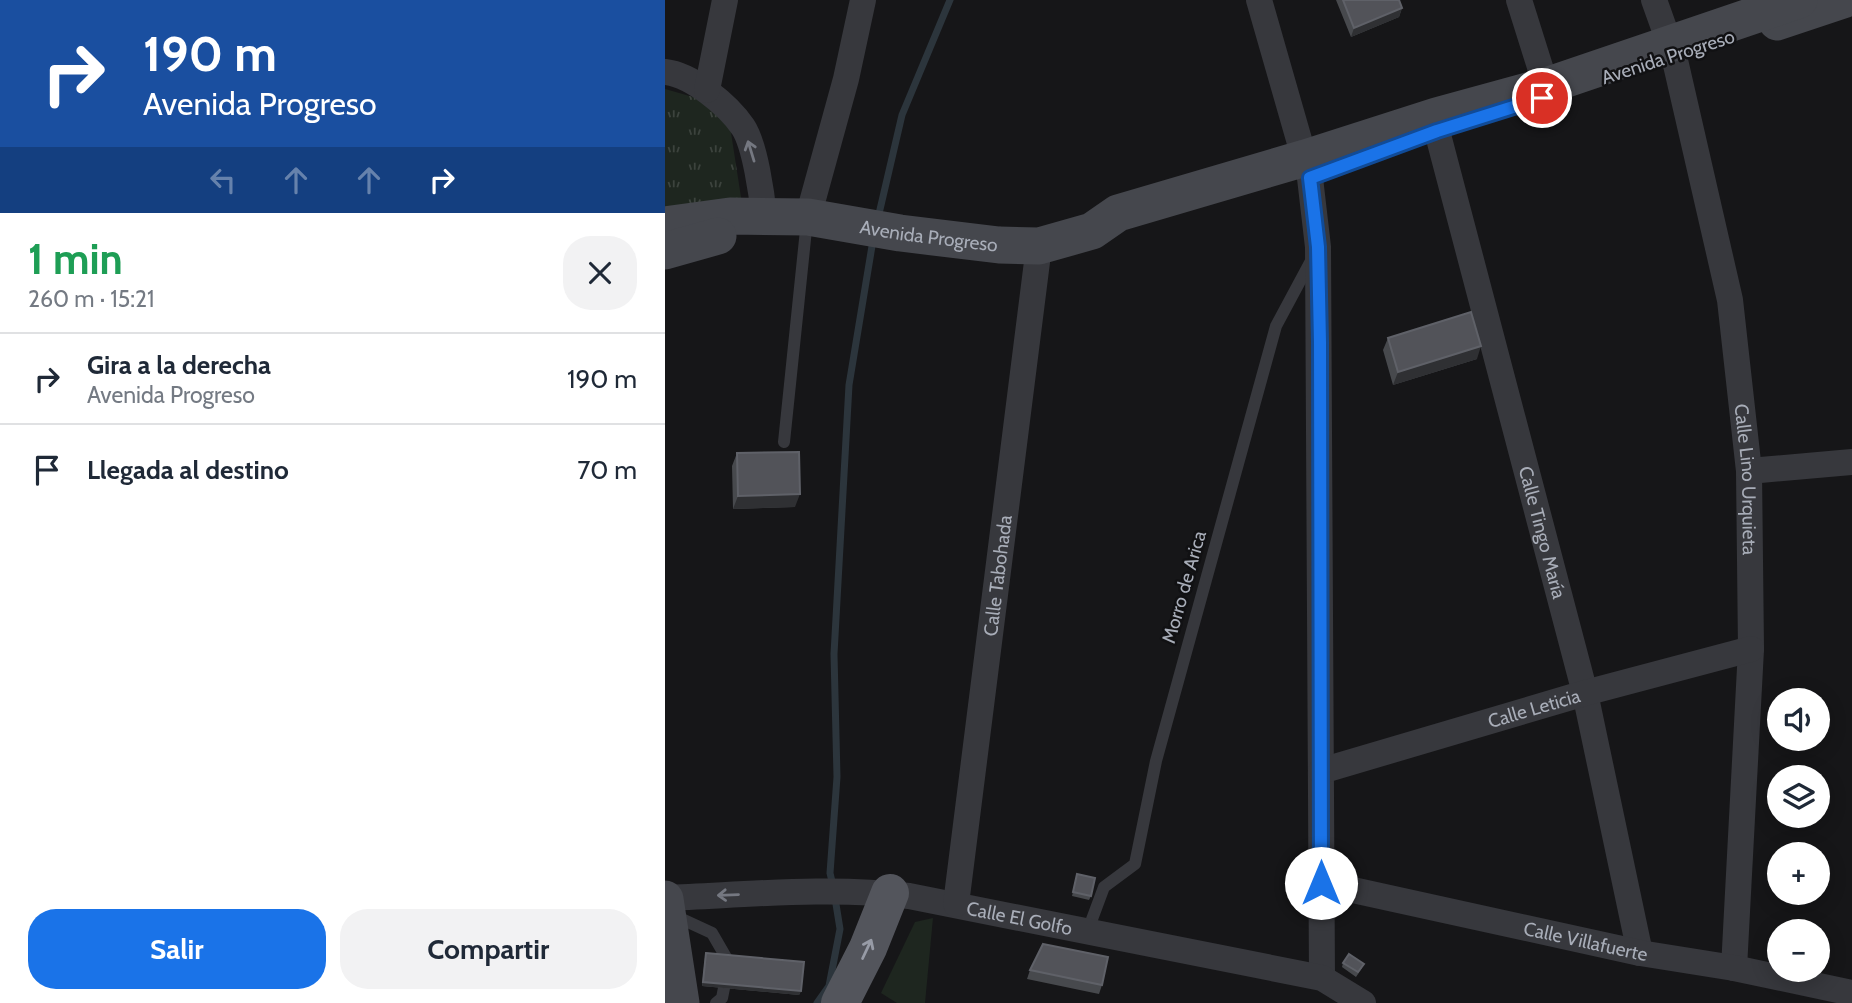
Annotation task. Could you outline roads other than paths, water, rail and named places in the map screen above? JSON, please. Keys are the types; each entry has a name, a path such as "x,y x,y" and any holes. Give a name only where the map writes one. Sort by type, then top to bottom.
{"main road":[{"name":"Avenida Progreso","path":"1436,124 1672,49 1799,0"},
{"name":"Avenida Progreso","path":"665,225 730,216 813,218 900,233 999,245 1039,246 1092,231 1121,232 1546,86 1843,0"},
{"name":"Avenida Progreso","path":"665,251 738,230 764,217"},
{"path":"842,1003 868,948 871,893"},
{"path":"666,903 674,986"}],"street":[{"path":"707,90 725,0"},
{"path":"813,218 863,0"},
{"path":"1259,0 1307,168 1318,247 1322,978"},
{"path":"1519,0 1546,86"},
{"name":"Calle Lino Urquieta","path":"1654,0 1672,49 1730,300 1749,471 1751,649 1734,968"},
{"path":"665,72 707,90 744,128 761,185 764,217"},
{"name":"Calle Tingo María","path":"1436,124 1585,693 1640,953"},
{"name":"Calle Tabohada","path":"956,904 1039,246"},
{"path":"1749,471 1852,462"},
{"name":"Calle Leticia","path":"1321,771 1585,693 1751,649"},
{"name":"Calle Villafuerte","path":"1321,883 1640,953 1734,968 1852,993"},
{"name":"Calle El Golfo","path":"666,903 792,893 871,893 956,904 1322,978 1363,1003"}],"lane":[{"path":"785,442 813,218"},
{"name":"Morro de Arica","path":"1088,930 1104,887 1135,864 1156,761 1276,326 1318,247"},
{"path":"666,903 712,933 727,959"},
{"path":"716,1003 722,998 724,988"}],"waterway":[{"path":"878,218 902,115 950,0"},
{"path":"833,886 830,873 837,777 834,654 849,385 873,240"},
{"path":"817,1003 829,986 840,929 835,898"}]}
